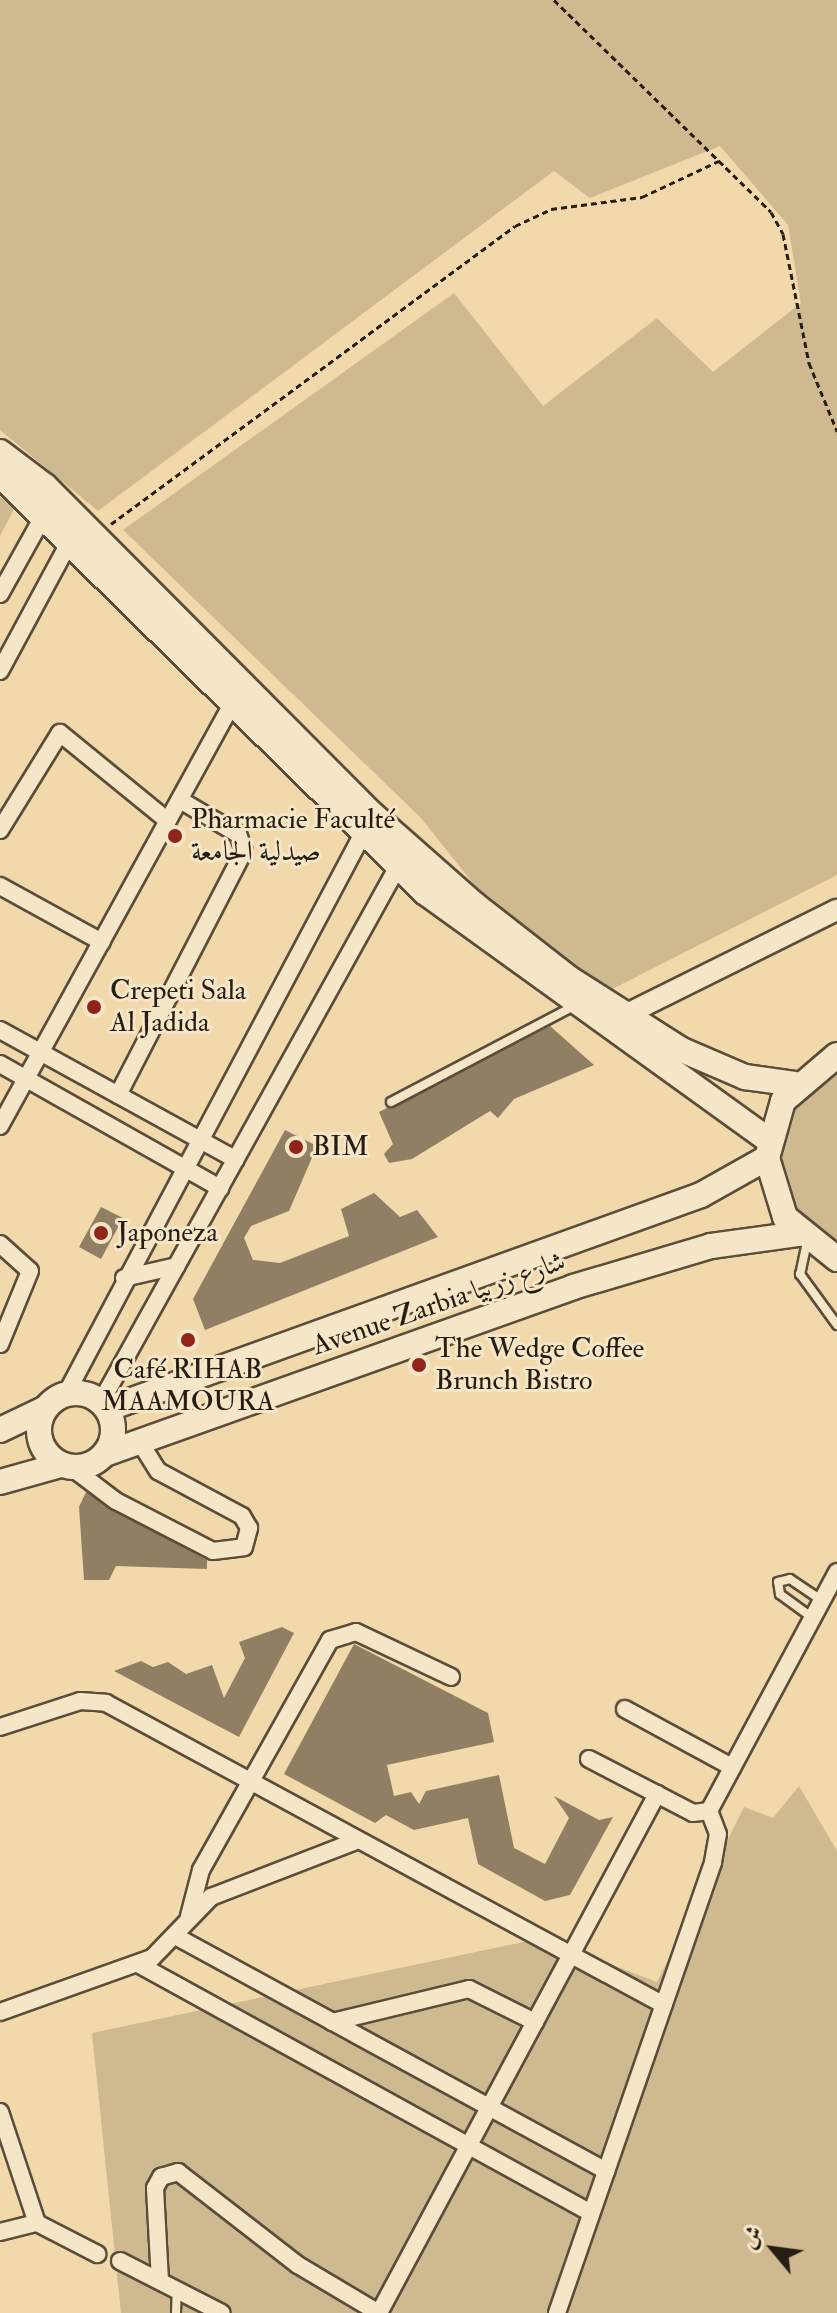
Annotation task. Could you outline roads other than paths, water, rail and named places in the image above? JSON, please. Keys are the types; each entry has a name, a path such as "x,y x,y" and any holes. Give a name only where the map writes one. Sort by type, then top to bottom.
{"main road":[{"path":"0,452 403,858 575,1005 768,1149"},
{"path":"0,475 45,513 83,537 231,706 368,825"},
{"path":"403,858 623,1016 722,1068 795,1084"},
{"path":"837,1055 795,1084 768,1149 775,1197 803,1238 837,1259"},
{"name":"Avenue Zarbia شارع زربيا","path":"104,1406 701,1195 768,1149"},
{"name":"Avenue Zarbia شارع زربيا","path":"105,1454 664,1259 803,1238"},
{"path":"56,1401 39,1440 66,1466"},
{"path":"0,1430 56,1401 104,1406 113,1432 105,1454 0,1482"}],"street":[{"path":"0,594 45,513"},
{"path":"0,671 83,537"},
{"path":"0,1126 231,706"},
{"path":"0,830 60,733 168,821"},
{"path":"118,1095 244,851 238,834 180,800"},
{"path":"56,1401 368,825"},
{"path":"104,1406 177,1266 403,858"},
{"path":"0,886 102,942"},
{"path":"623,1016 837,910"},
{"path":"0,1030 236,1160"},
{"path":"0,1064 220,1188"},
{"path":"0,1244 30,1271 0,1344"},
{"path":"124,1278 177,1266"},
{"path":"66,1466 104,1494 213,1551 244,1547 249,1534 242,1516 158,1471 140,1442"},
{"path":"557,2313 716,1853 709,1811 810,1616 837,1572"},
{"path":"189,1916 195,1881 335,1636 363,1635 451,1677"},
{"path":"0,1727 98,1701 664,2005"},
{"path":"625,1709 732,1767"},
{"path":"589,1759 693,1813 709,1811"},
{"path":"160,2281 155,2188 161,2177 178,2172 298,2265 379,2313 657,1794"},
{"path":"0,2012 138,1964 177,1937 189,1916 211,1897 356,1841"},
{"path":"177,1937 606,2171"},
{"path":"138,1964 591,2213"},
{"path":"332,2022 469,1989 535,2022"},
{"path":"0,2112 37,2223"},
{"path":"0,2232 37,2223 97,2254"},
{"path":"120,2261 222,2313"}],"lane":[{"path":"391,1102 575,1005"},
{"path":"803,1238 800,1274 837,1325"},
{"path":"810,1616 780,1594 778,1582 790,1579 820,1599"},
{"path":"176,2313 177,2290"}],"place":[{"name":"Pharmacie Faculté صيدلية الجامعة","path":"175,836"},
{"name":"Crepeti Sala Al Jadida","path":"94,1007"},
{"name":"BIM","path":"296,1147"},
{"name":"Japoneza","path":"101,1233"},
{"name":"Café RIHAB MAAMOURA","path":"188,1340"},
{"name":"The Wedge Coffee Brunch Bistro","path":"419,1365"}]}
